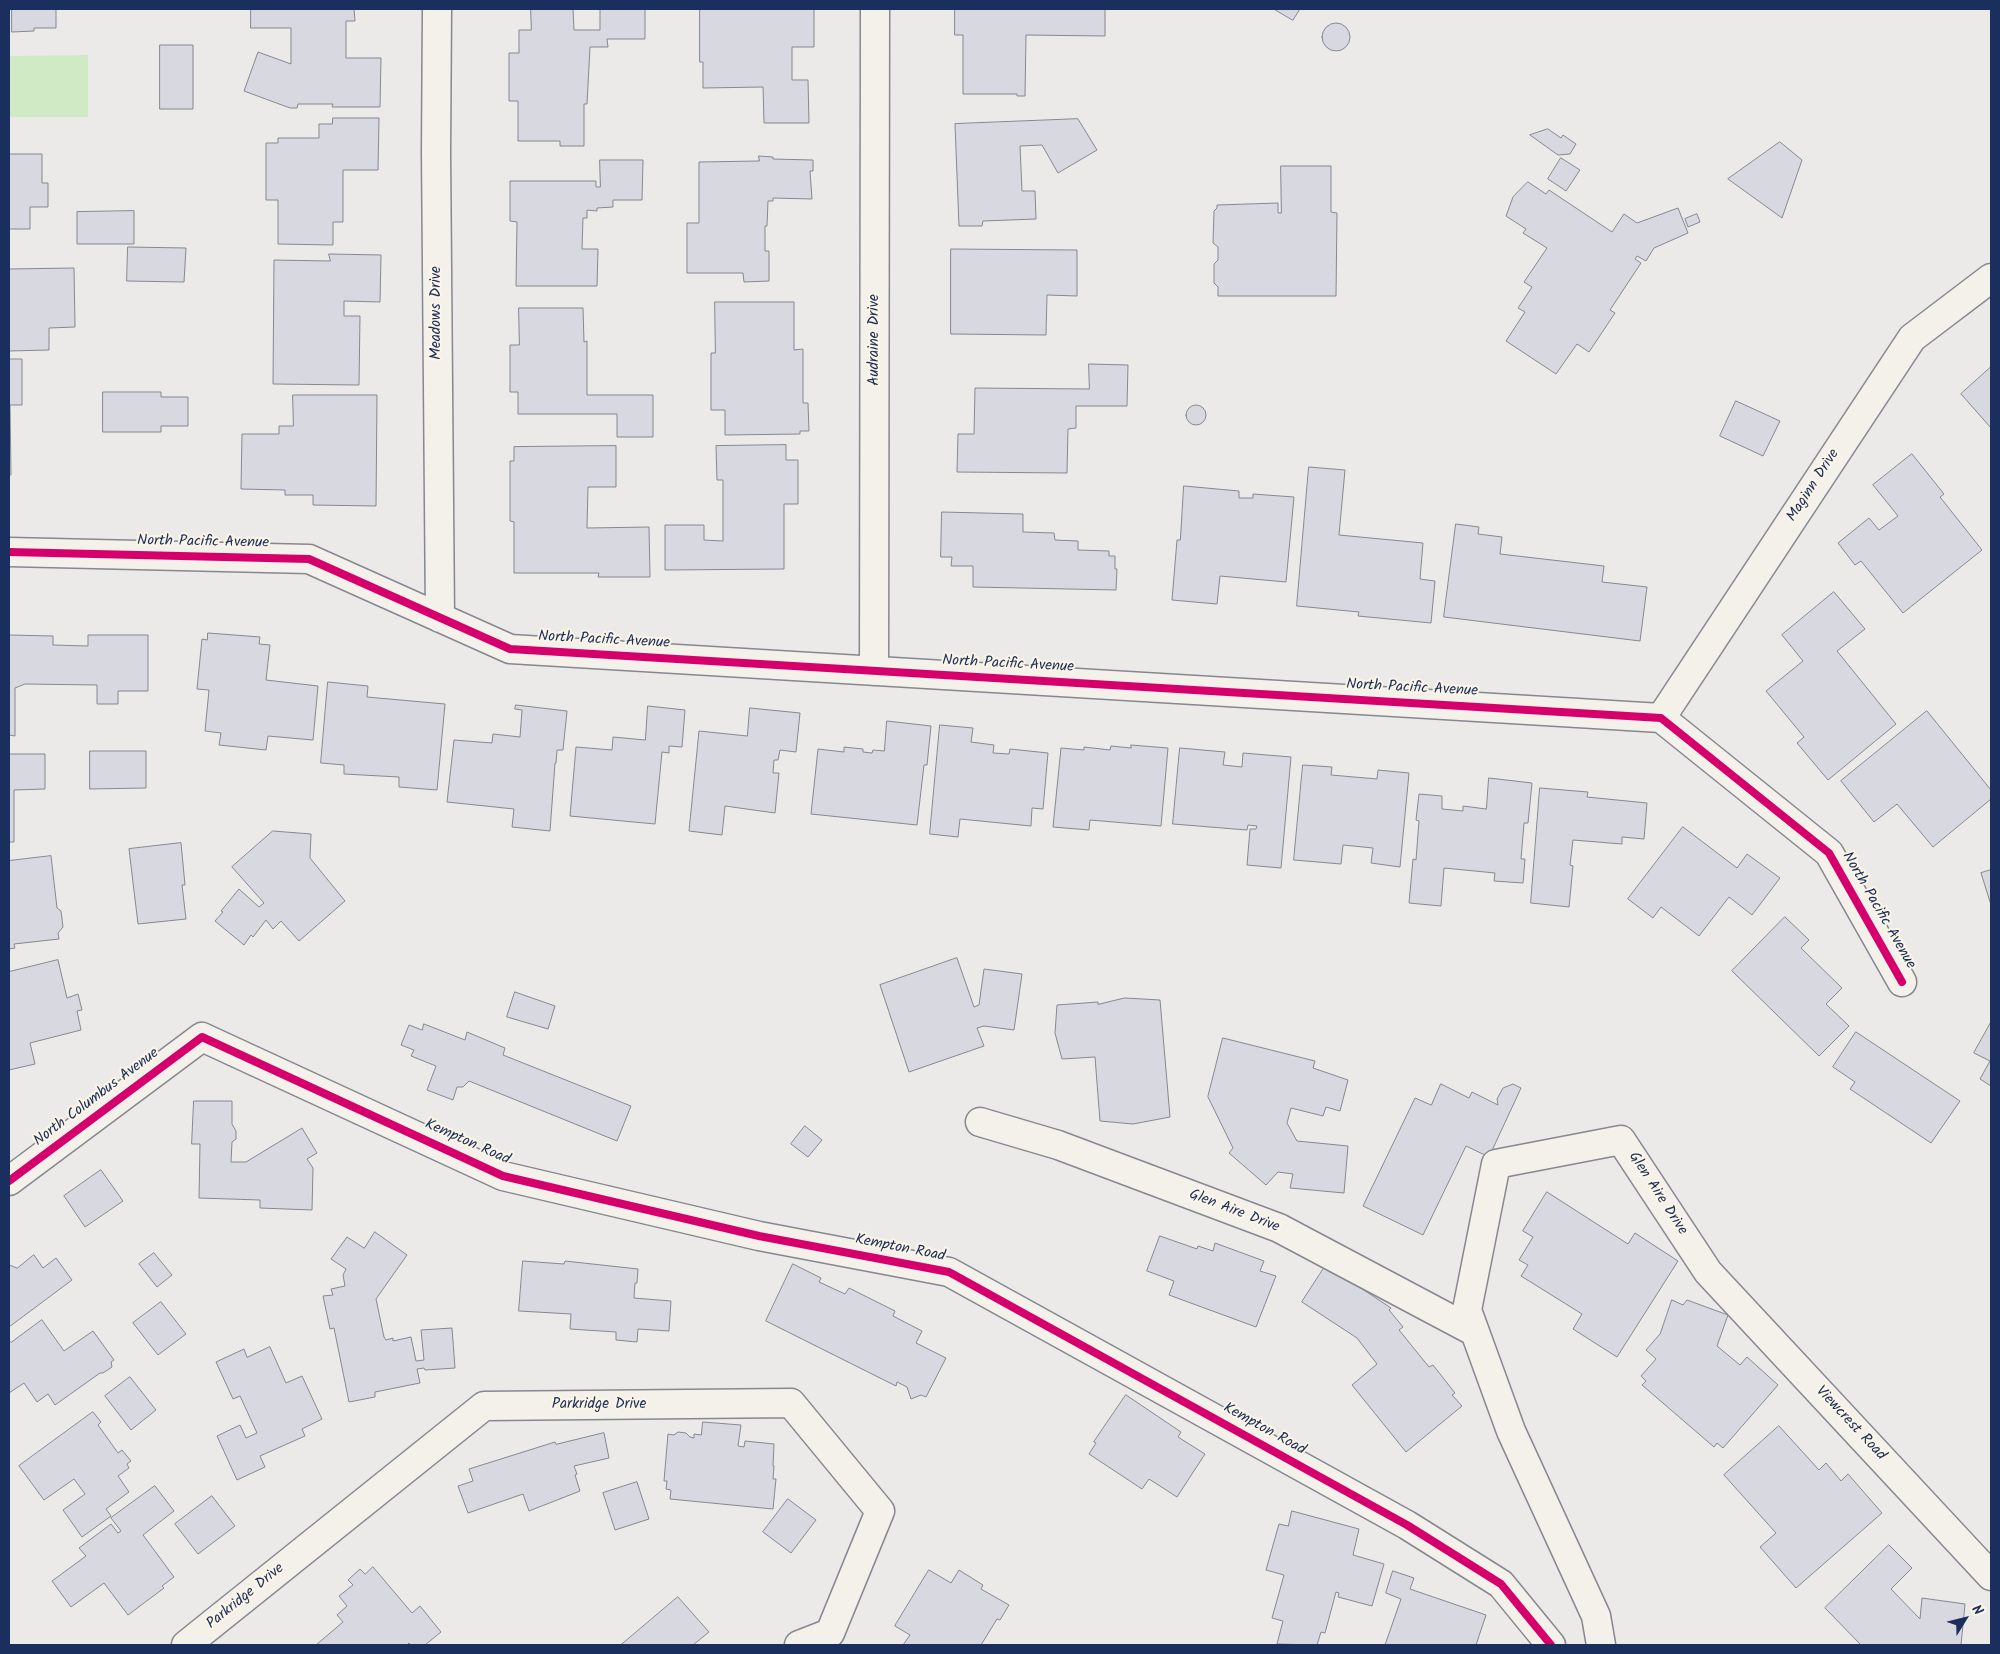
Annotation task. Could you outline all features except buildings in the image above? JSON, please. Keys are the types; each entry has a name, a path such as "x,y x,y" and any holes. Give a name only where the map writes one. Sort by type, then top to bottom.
{"street":[{"name":"Meadows Drive","path":"437,9 436,152 440,618"},
{"name":"Audraine Drive","path":"874,671 875,9"},
{"name":"Maginn Drive","path":"1661,718 1912,338 1991,278"},
{"name":"North Pacific Avenue","path":"9,552 309,558 510,649 1661,718 1829,853 1902,982"},
{"name":"North Columbus Avenue","path":"9,1181 202,1037"},
{"name":"Kempton Road","path":"202,1037 503,1176 759,1236 949,1272 1407,1525 1501,1584 1551,1645"},
{"name":"Glen Aire Drive","path":"980,1122 1058,1145 1279,1228 1475,1332"},
{"name":"Glen Aire Drive","path":"1602,1645 1596,1616 1511,1431 1467,1310 1496,1164 1621,1140 1708,1272"},
{"name":"Viewcrest Road","path":"1708,1272 1991,1576"},
{"name":"Parkridge Drive","path":"186,1645 484,1406 792,1403 880,1511 830,1633 799,1645"}],"green space":[{"path":"88,55 88,117 9,117 9,56"}],"cycle path":[{"path":"9,552 309,559 510,649 1661,718 1829,853 1902,982"},
{"path":"9,1181 202,1037 503,1176 759,1236 949,1272 1407,1525 1501,1584 1551,1645"}]}
